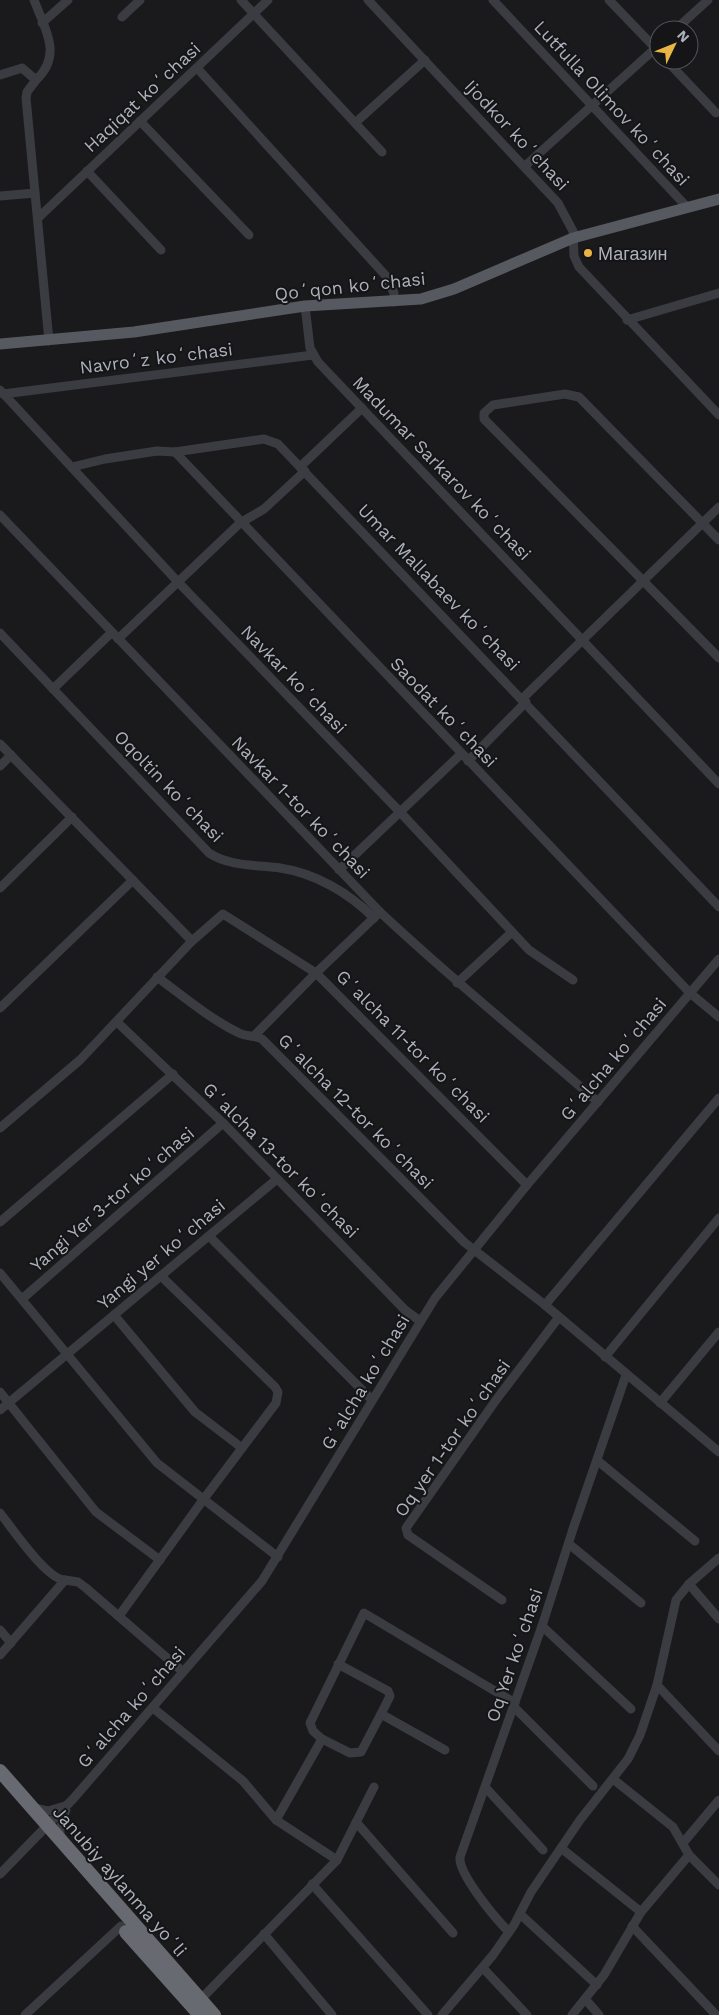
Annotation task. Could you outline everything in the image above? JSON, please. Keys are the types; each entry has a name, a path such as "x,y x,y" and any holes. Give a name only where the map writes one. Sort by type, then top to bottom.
{"highway":[{"name":"Janubiy aylanma yoʻli","path":"0,1772 30,1807 44,1830 60,1842 214,2015"},
{"name":"Janubiy aylanma yoʻli","path":"0,1786 44,1830 121,1926 200,2015"}],"main road":[{"name":"Qoʻqon koʻchasi","path":"0,344 134,332 305,306 421,299 454,289 573,238 719,199"}],"street":[{"path":"34,0 51,47 51,59 46,70 27,92 26,98 49,341"},
{"path":"42,22 68,0"},
{"path":"122,17 140,0"},
{"path":"241,0 382,152"},
{"name":"Haqiqat koʻchasi","path":"38,218 268,0"},
{"name":"Ijodkor koʻchasi","path":"368,0 558,203 570,224 574,256 579,267 627,320 719,415"},
{"name":"Lutfulla Olimov koʻchasi","path":"493,0 687,207"},
{"path":"609,0 649,40"},
{"path":"686,20 708,0"},
{"path":"525,166 649,57"},
{"path":"355,123 425,60"},
{"path":"0,75 22,68 36,80"},
{"path":"197,68 386,276 390,283 394,302"},
{"path":"675,70 716,113"},
{"path":"140,121 249,235"},
{"path":"87,171 161,250"},
{"path":"0,196 35,193"},
{"path":"627,320 719,294"},
{"path":"305,306 310,348 313,355"},
{"name":"Navroʻz koʻchasi","path":"2,392 313,355"},
{"name":"Madumar Sarkarov koʻchasi","path":"313,355 719,784"},
{"name":"Navkar koʻchasi","path":"2,392 178,582 400,812 529,950 573,980"},
{"path":"719,540 579,397 565,394 493,405 486,409 484,419 719,658"},
{"path":"712,408 719,401"},
{"path":"53,689 178,582 240,523 264,509 362,408"},
{"name":"Umar Mallabaev koʻchasi","path":"72,467 105,459 157,451 175,452 264,439 278,444 524,700 719,907"},
{"name":"Saodat koʻchasi","path":"175,452 240,523 690,993 719,1017"},
{"path":"468,761 583,639 719,507"},
{"name":"Navkar 1-tor koʻchasi","path":"0,515 339,870 377,915 598,1102"},
{"name":"Oqoltin koʻchasi","path":"0,633 209,853 225,861 282,868 312,877 377,915"},
{"path":"0,744 192,941"},
{"path":"339,870 461,754"},
{"path":"0,766 11,755"},
{"path":"0,888 72,817"},
{"path":"0,1008 133,880"},
{"path":"0,1128 80,1060 192,941 223,914 316,972 377,915"},
{"path":"457,983 512,932"},
{"name":"Gʻalcha koʻchasi","path":"0,1874 68,1805 153,1708 182,1671 262,1581 435,1298 527,1185 719,958"},
{"name":"Gʻalcha 11-tor koʻchasi","path":"256,1035 316,972 527,1185"},
{"name":"Gʻalcha 12-tor koʻchasi","path":"157,977 231,1028 245,1036 256,1035 268,1044 473,1250"},
{"name":"Gʻalcha 13-tor koʻchasi","path":"117,1022 224,1123 405,1310 420,1321"},
{"path":"0,1222 173,1074"},
{"path":"545,1305 719,1098"},
{"name":"Yangi Yer 3-tor koʻchasi","path":"22,1299 224,1123"},
{"name":"Yangi yer koʻchasi","path":"0,1410 277,1179"},
{"path":"605,1357 719,1218"},
{"path":"209,1236 372,1400"},
{"path":"473,1250 545,1305 626,1375 717,1448"},
{"path":"0,1273 157,1463 278,1557"},
{"path":"119,1616 276,1403 278,1392 161,1276"},
{"path":"114,1315 195,1412 242,1448"},
{"name":"Oq yer 1-tor koʻchasi","path":"502,1600 408,1535 406,1528 496,1400 559,1317"},
{"path":"660,1403 719,1332"},
{"name":"Oq Yer koʻchasi","path":"509,1932 491,1912 459,1862 542,1626 626,1375"},
{"path":"0,1392 96,1512 160,1560"},
{"path":"598,1461 695,1541"},
{"path":"0,1513 45,1568 56,1578 78,1582 182,1671"},
{"path":"569,1544 641,1603"},
{"path":"442,2015 483,1968 509,1932 530,1892 634,1749 657,1685 676,1600 689,1584 719,1558"},
{"path":"0,1655 65,1580"},
{"path":"689,1584 719,1619"},
{"path":"338,1664 388,1691 390,1696 361,1752 350,1753 322,1739 312,1731 310,1723 338,1664 361,1616 365,1614 514,1705 594,1786"},
{"path":"542,1626 631,1709"},
{"path":"0,1630 11,1643"},
{"path":"657,1685 719,1751"},
{"path":"153,1708 243,1781 276,1820 338,1860"},
{"path":"381,1714 445,1750"},
{"path":"276,1820 322,1739"},
{"path":"613,1779 673,1827 689,1855 719,1886"},
{"path":"200,2000 312,1884 338,1860 374,1787"},
{"path":"486,1788 543,1850"},
{"path":"683,1843 719,1800"},
{"path":"30,1807 48,1811 68,1805"},
{"path":"60,1842 60,1826 68,1805"},
{"path":"356,1822 453,1933"},
{"path":"561,1848 641,1912"},
{"path":"572,2015 597,1984 641,1912 689,1855"},
{"path":"312,1884 428,2015"},
{"path":"520,1914 597,1984"},
{"path":"30,2013 121,1926"},
{"path":"632,1926 716,2015"},
{"path":"264,1934 332,2015"},
{"path":"483,1968 526,2015"},
{"path":"586,2000 599,2015"}],"place":[{"name":"Магазин","path":"588,253"}]}
